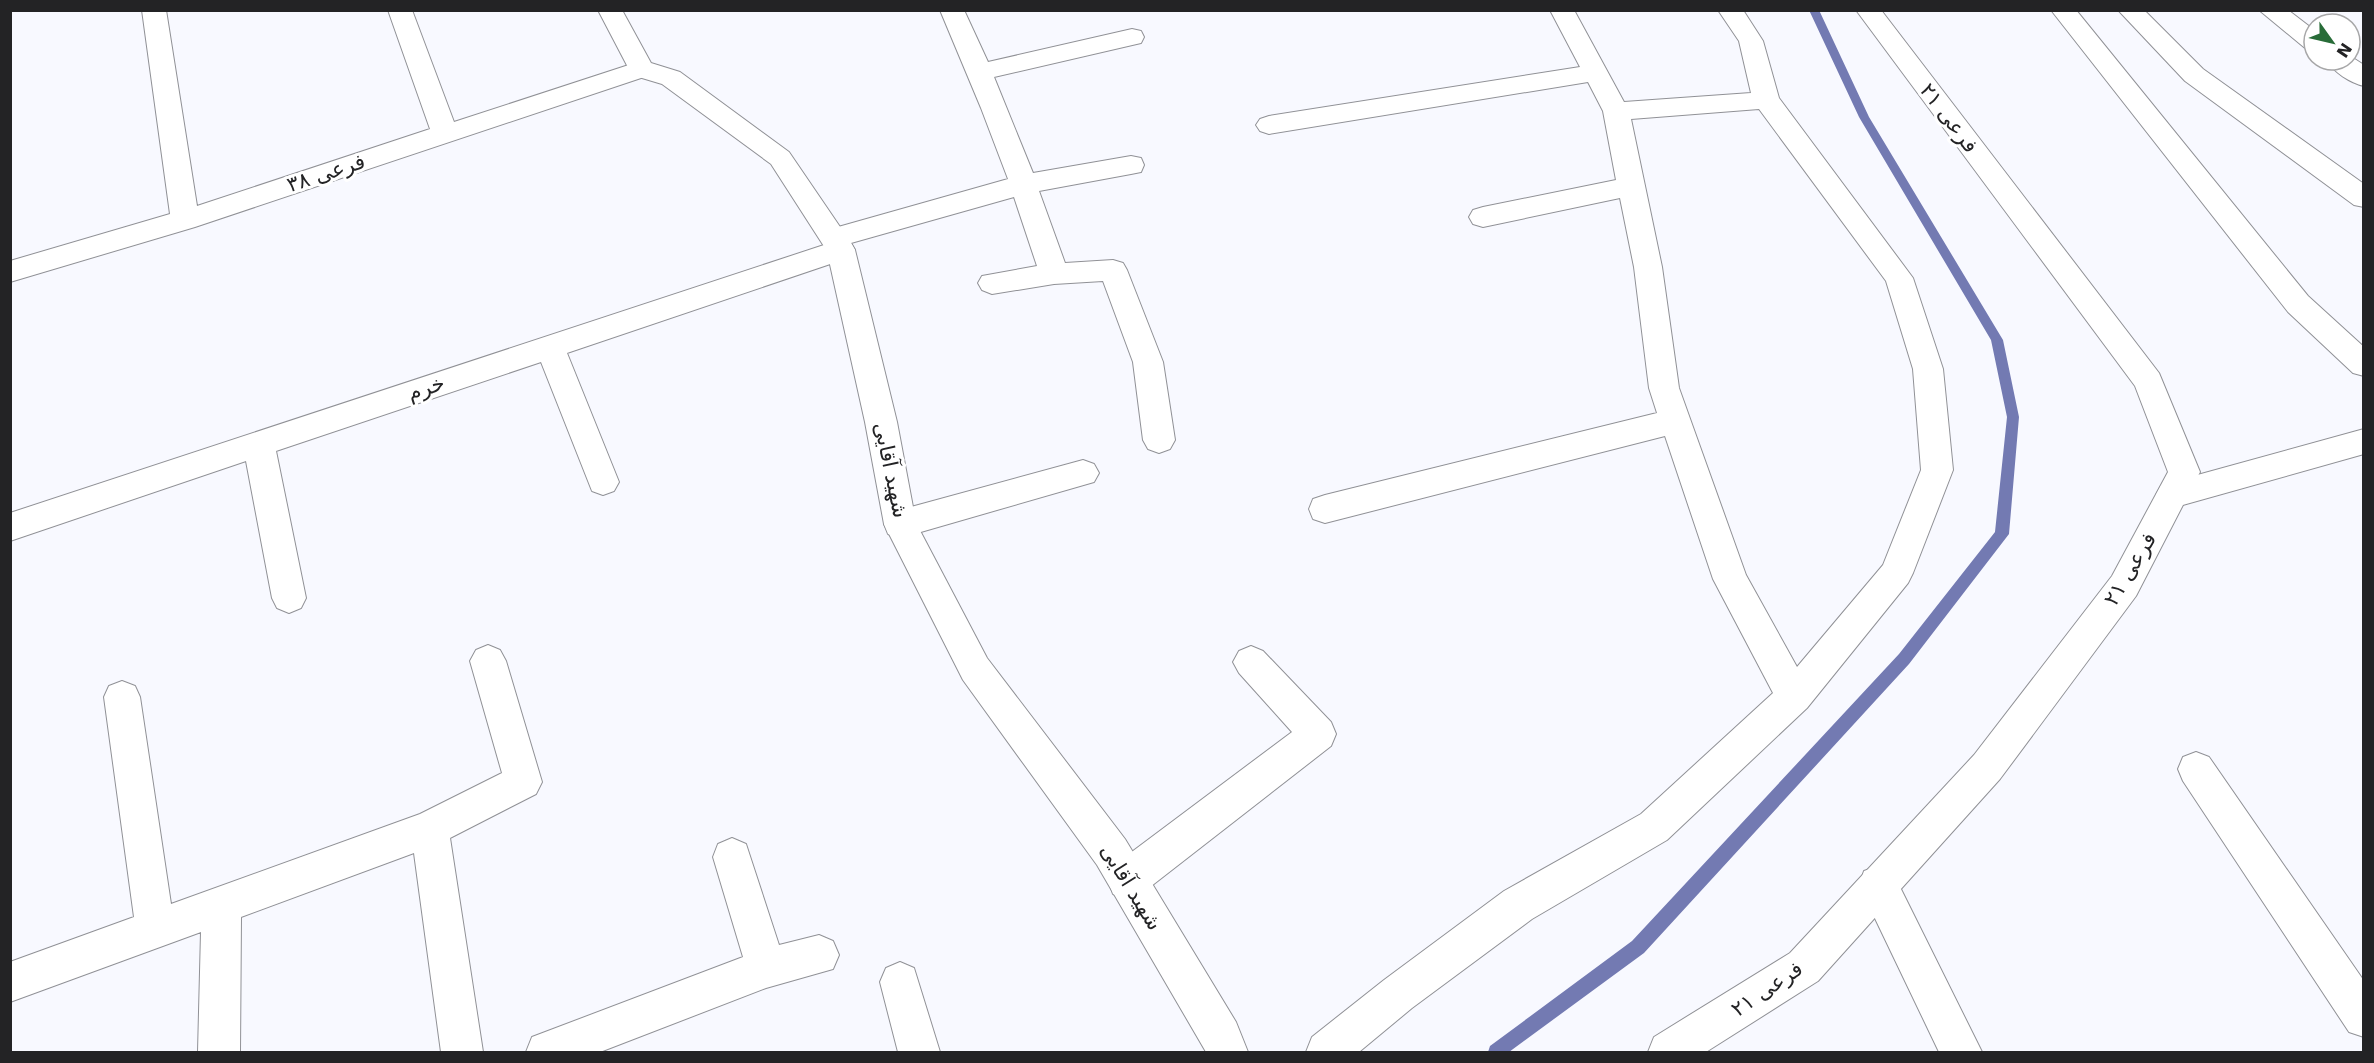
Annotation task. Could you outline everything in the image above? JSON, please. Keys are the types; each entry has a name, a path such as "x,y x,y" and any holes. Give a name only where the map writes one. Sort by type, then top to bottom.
{"street":[{"path":"154,10 186,220"},
{"path":"400,10 445,134"},
{"path":"610,10 641,69"},
{"path":"952,10 981,72 1025,184 1054,274"},
{"path":"1562,10 1616,111 1648,267 1664,388 1675,421 1730,579 1794,697"},
{"path":"1327,1053 1398,994 1518,905 1654,827 1794,697 1896,573 1937,470 1928,369 1899,278 1766,100 1751,41 1730,10"},
{"name":"فرعی ۲۱","path":"1669,1053 1804,967 1987,767 2124,586 2184,472 2148,381 1868,10"},
{"path":"2063,10 2298,304 2364,365"},
{"path":"2130,10 2194,75 2364,198"},
{"path":"2271,10 2302,33"},
{"path":"981,72 1132,37"},
{"name":"فرعی ۳۸","path":"10,272 186,220 641,69"},
{"name":"شهید آقایی","path":"641,69 671,78 780,158 838,244 881,422 900,524 975,669 1111,852 1221,1037 1227,1053"},
{"path":"1269,125 1595,73"},
{"path":"1616,111 1766,100"},
{"name":"خرم","path":"10,527 550,347 838,244 1025,184 1131,165"},
{"path":"1482,217 1631,186"},
{"path":"992,283 1054,274 1113,270 1148,362 1159,440"},
{"path":"550,347 603,482"},
{"path":"1325,509 1675,421"},
{"path":"2172,495 2364,441"},
{"path":"258,444 289,598"},
{"path":"900,524 1083,473"},
{"path":"10,982 430,829 523,782 488,661"},
{"path":"1127,880 1318,734 1251,662"},
{"path":"122,697 154,929"},
{"path":"2196,769 2364,1017"},
{"path":"430,829 462,1053"},
{"path":"732,857 766,969"},
{"path":"1878,885 1961,1053"},
{"path":"219,1053 221,905"},
{"path":"547,1053 766,969 819,955"},
{"path":"900,982 919,1053"}],"waterway":[{"path":"1496,1052 1638,947 1904,659 2002,534 2013,417 1997,340 1864,117 1814,10"}]}
